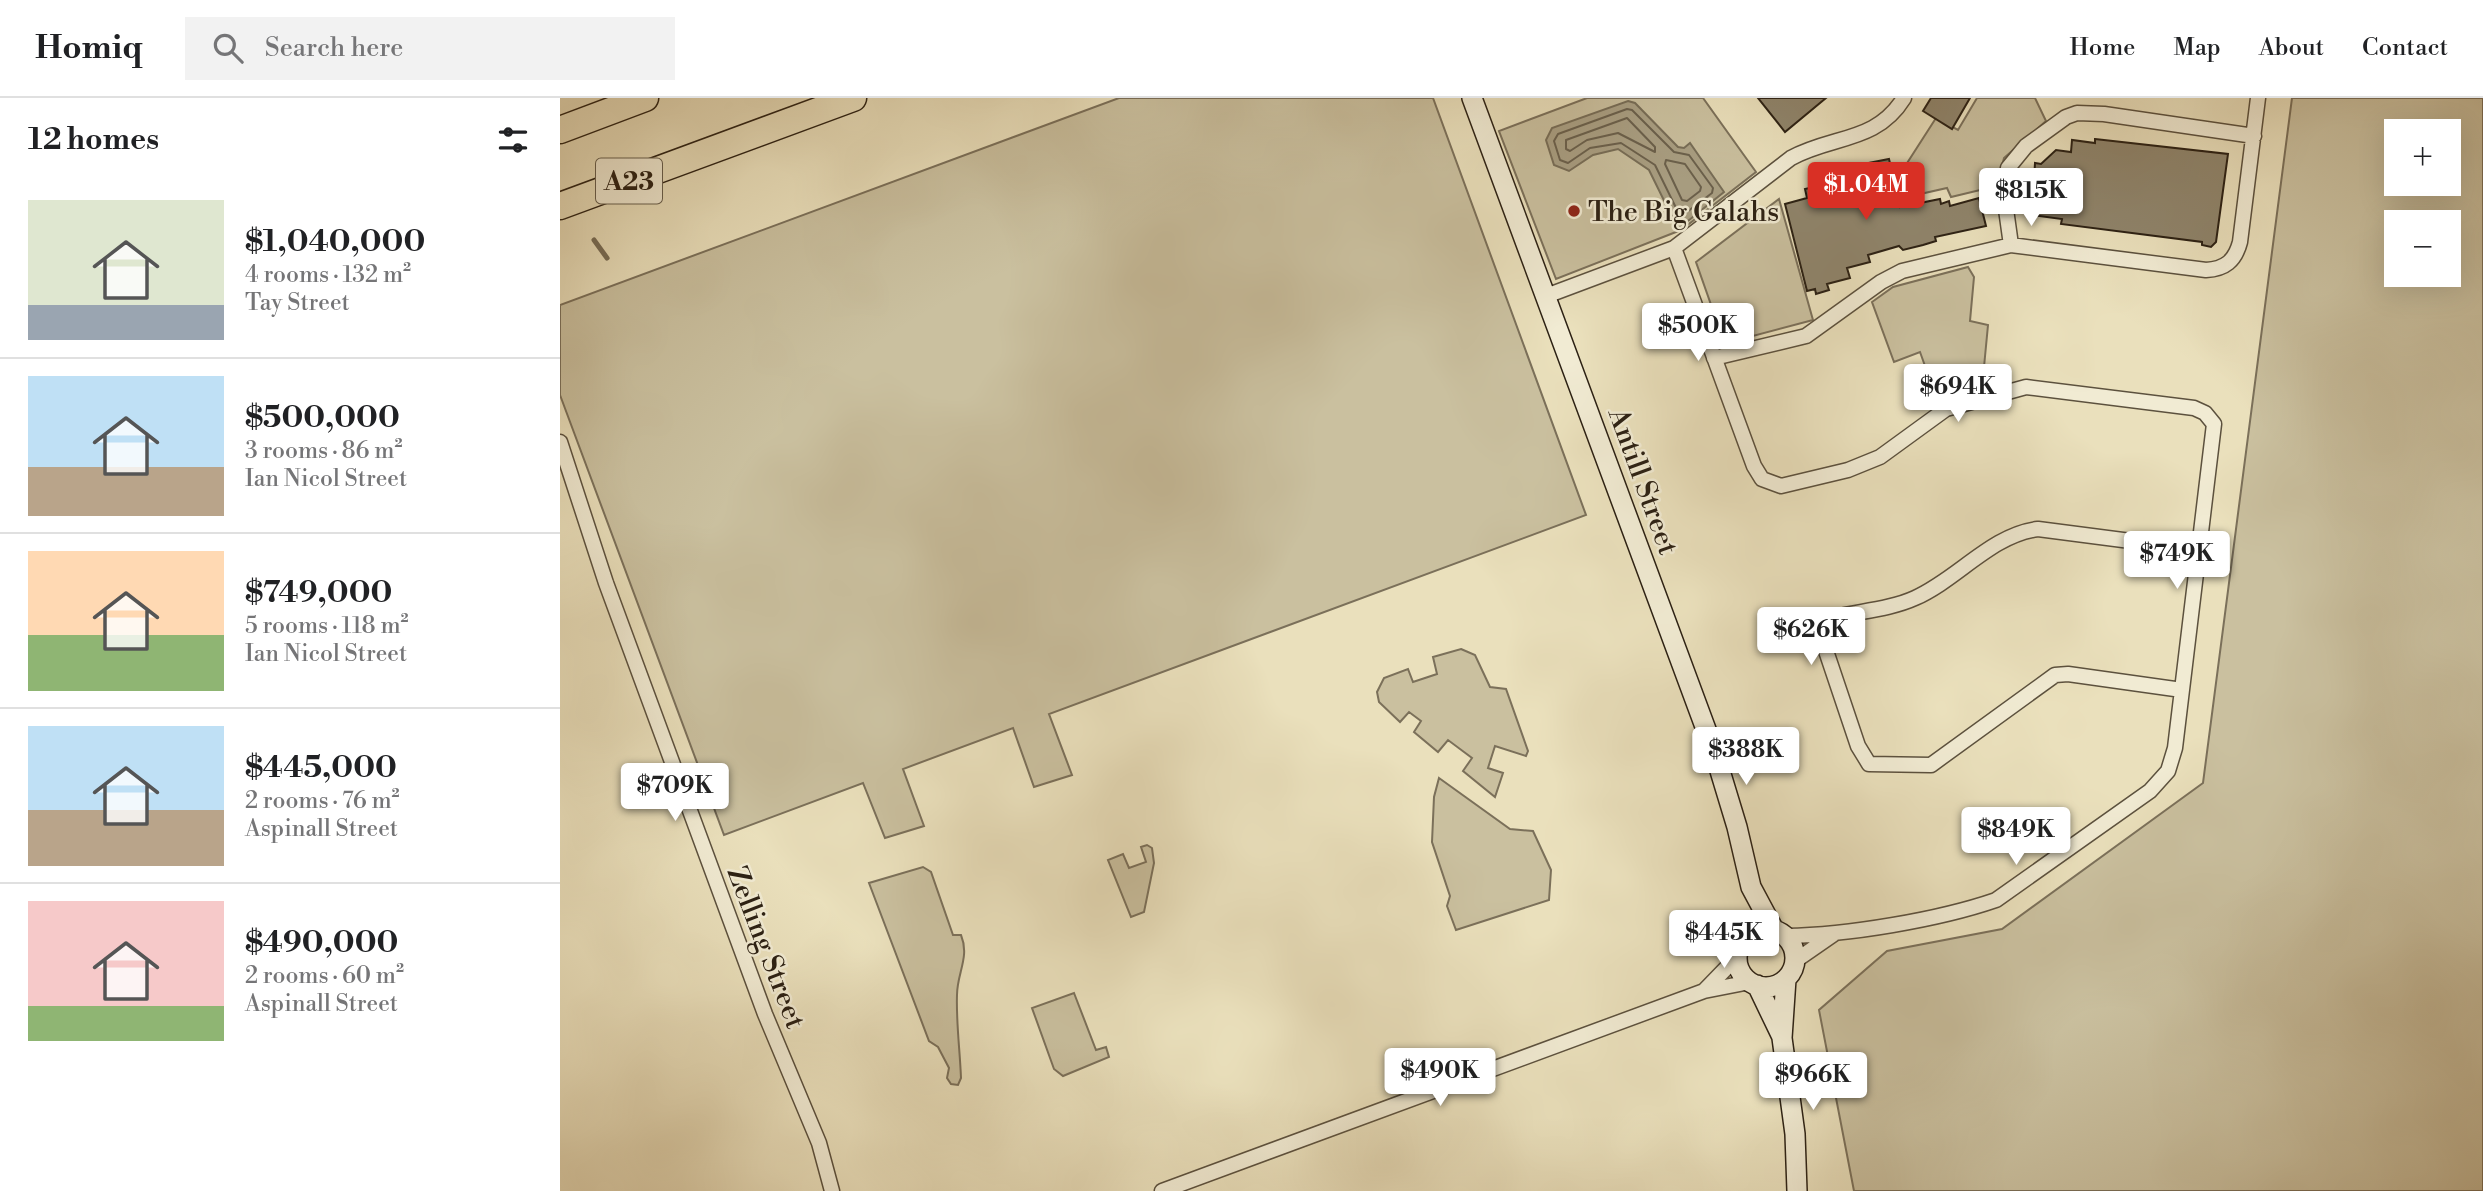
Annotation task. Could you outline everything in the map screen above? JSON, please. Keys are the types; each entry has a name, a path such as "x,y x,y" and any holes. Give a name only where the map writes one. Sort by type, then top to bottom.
{"highway":[{"name":"A23","path":"560,130 645,98"},
{"name":"A23","path":"560,206 853,98"}],"main road":[{"name":"Antill Street","path":"1472,98 1714,751 1737,827 1751,887 1780,933"},
{"name":"Antill Street","path":"1745,938 1751,887"},
{"path":"1782,1038 1753,984 1743,975 1737,957 1745,938 1758,929 1780,933 1792,943 1796,961 1786,979 1782,1038 1794,1123 1797,1191"},
{"path":"1753,984 1772,986 1786,979"}],"street":[{"path":"1546,296 1674,248 1791,158 1810,148 1871,131 1889,119 1903,98"},
{"path":"1714,358 1806,336 1881,282 1902,271 2011,245 2206,270 2222,268 2238,251 2259,98"},
{"path":"2011,245 2004,195 2008,168 2026,146 2066,117 2093,113 2254,136"},
{"path":"1674,248 1754,466 1762,479 1775,485 1796,484 1867,464 1891,450 1946,409 2010,390 2042,389 2199,410 2211,418 2215,430 2175,748 2168,771 2150,791 2027,881 1996,900 1971,909 1835,933 1780,933"},
{"name":"Zelling Street","path":"560,442 606,583 765,1014 819,1143 832,1191"},
{"path":"2182,690 2068,674 2055,675 1931,765 1869,764 1858,746 1821,636 1835,617 1914,599 1949,580 2018,532 2038,529 2200,551"},
{"path":"1796,961 1835,933"},
{"path":"1704,991 1737,957"},
{"path":"1162,1191 1704,991 1753,984"}],"shaded area":[{"path":"1119,98 1433,98 1586,515 1049,714 1072,775 1034,787 1013,728 903,769 924,826 885,838 863,783 724,835 560,395 560,305"},
{"path":"1587,98 1703,98 1756,172 1681,230 1556,279 1499,131"},
{"path":"1977,98 2035,98 2046,121 2004,158 1997,186 1951,197 1947,188 1907,197 1902,171 1936,118 1958,130"},
{"path":"2292,98 2483,98 2483,1191 1854,1191 1819,1010 1887,951 2002,929 2203,783"},
{"path":"1779,199 1813,320 1734,341 1721,333 1696,262"},
{"path":"1968,267 1974,277 1970,321 1988,325 1982,388 1993,389 1939,405 1920,352 1894,362 1872,302 1893,287"},
{"path":"1461,649 1475,655 1490,687 1506,689 1528,751 1526,756 1495,746 1488,768 1503,773 1495,797 1463,771 1472,758 1448,740 1438,752 1414,732 1421,721 1409,712 1400,722 1379,702 1377,692 1384,678 1408,669 1413,682 1437,674 1433,657"},
{"path":"1439,778 1510,829 1533,831 1551,870 1549,900 1456,930 1447,906 1450,896 1432,842 1434,797"},
{"path":"1147,845 1152,848 1154,863 1144,912 1131,917 1108,860 1123,854 1129,868 1146,862 1141,847"},
{"path":"923,867 931,872 953,935 961,935 963,943 964,958 957,995 961,1078 958,1085 951,1084 947,1078 949,1068 938,1047 929,1041 869,883"},
{"path":"1074,993 1096,1050 1106,1047 1109,1057 1063,1076 1054,1069 1032,1008"}],"water":[{"path":"1628,101 1635,103 1678,147 1684,148 1690,143 1724,192 1678,229 1649,170 1618,149 1593,155 1569,171 1554,165 1546,140 1552,128"}],"building":[{"path":"1758,98 1826,98 1785,132"},
{"path":"1931,98 1970,98 1952,129 1923,111"},
{"path":"2095,139 2228,154 2216,242 2211,247 2202,245 2202,242 2061,224 2062,219 2032,215 2035,163 2041,164 2056,150 2071,152 2072,140 2095,143"},
{"path":"1889,159 1900,207 1940,199 1941,204 1949,201 1950,206 1979,198 1986,226 1935,237 1936,241 1903,250 1899,246 1868,255 1870,262 1847,268 1850,278 1827,284 1829,290 1816,294 1815,289 1807,291 1785,204 1807,198 1805,189 1828,184 1827,179 1849,171 1848,167"}],"waterway":[{"path":"594,240 607,258"}],"place":[{"name":"The Big Galahs","path":"1574,211"}]}
